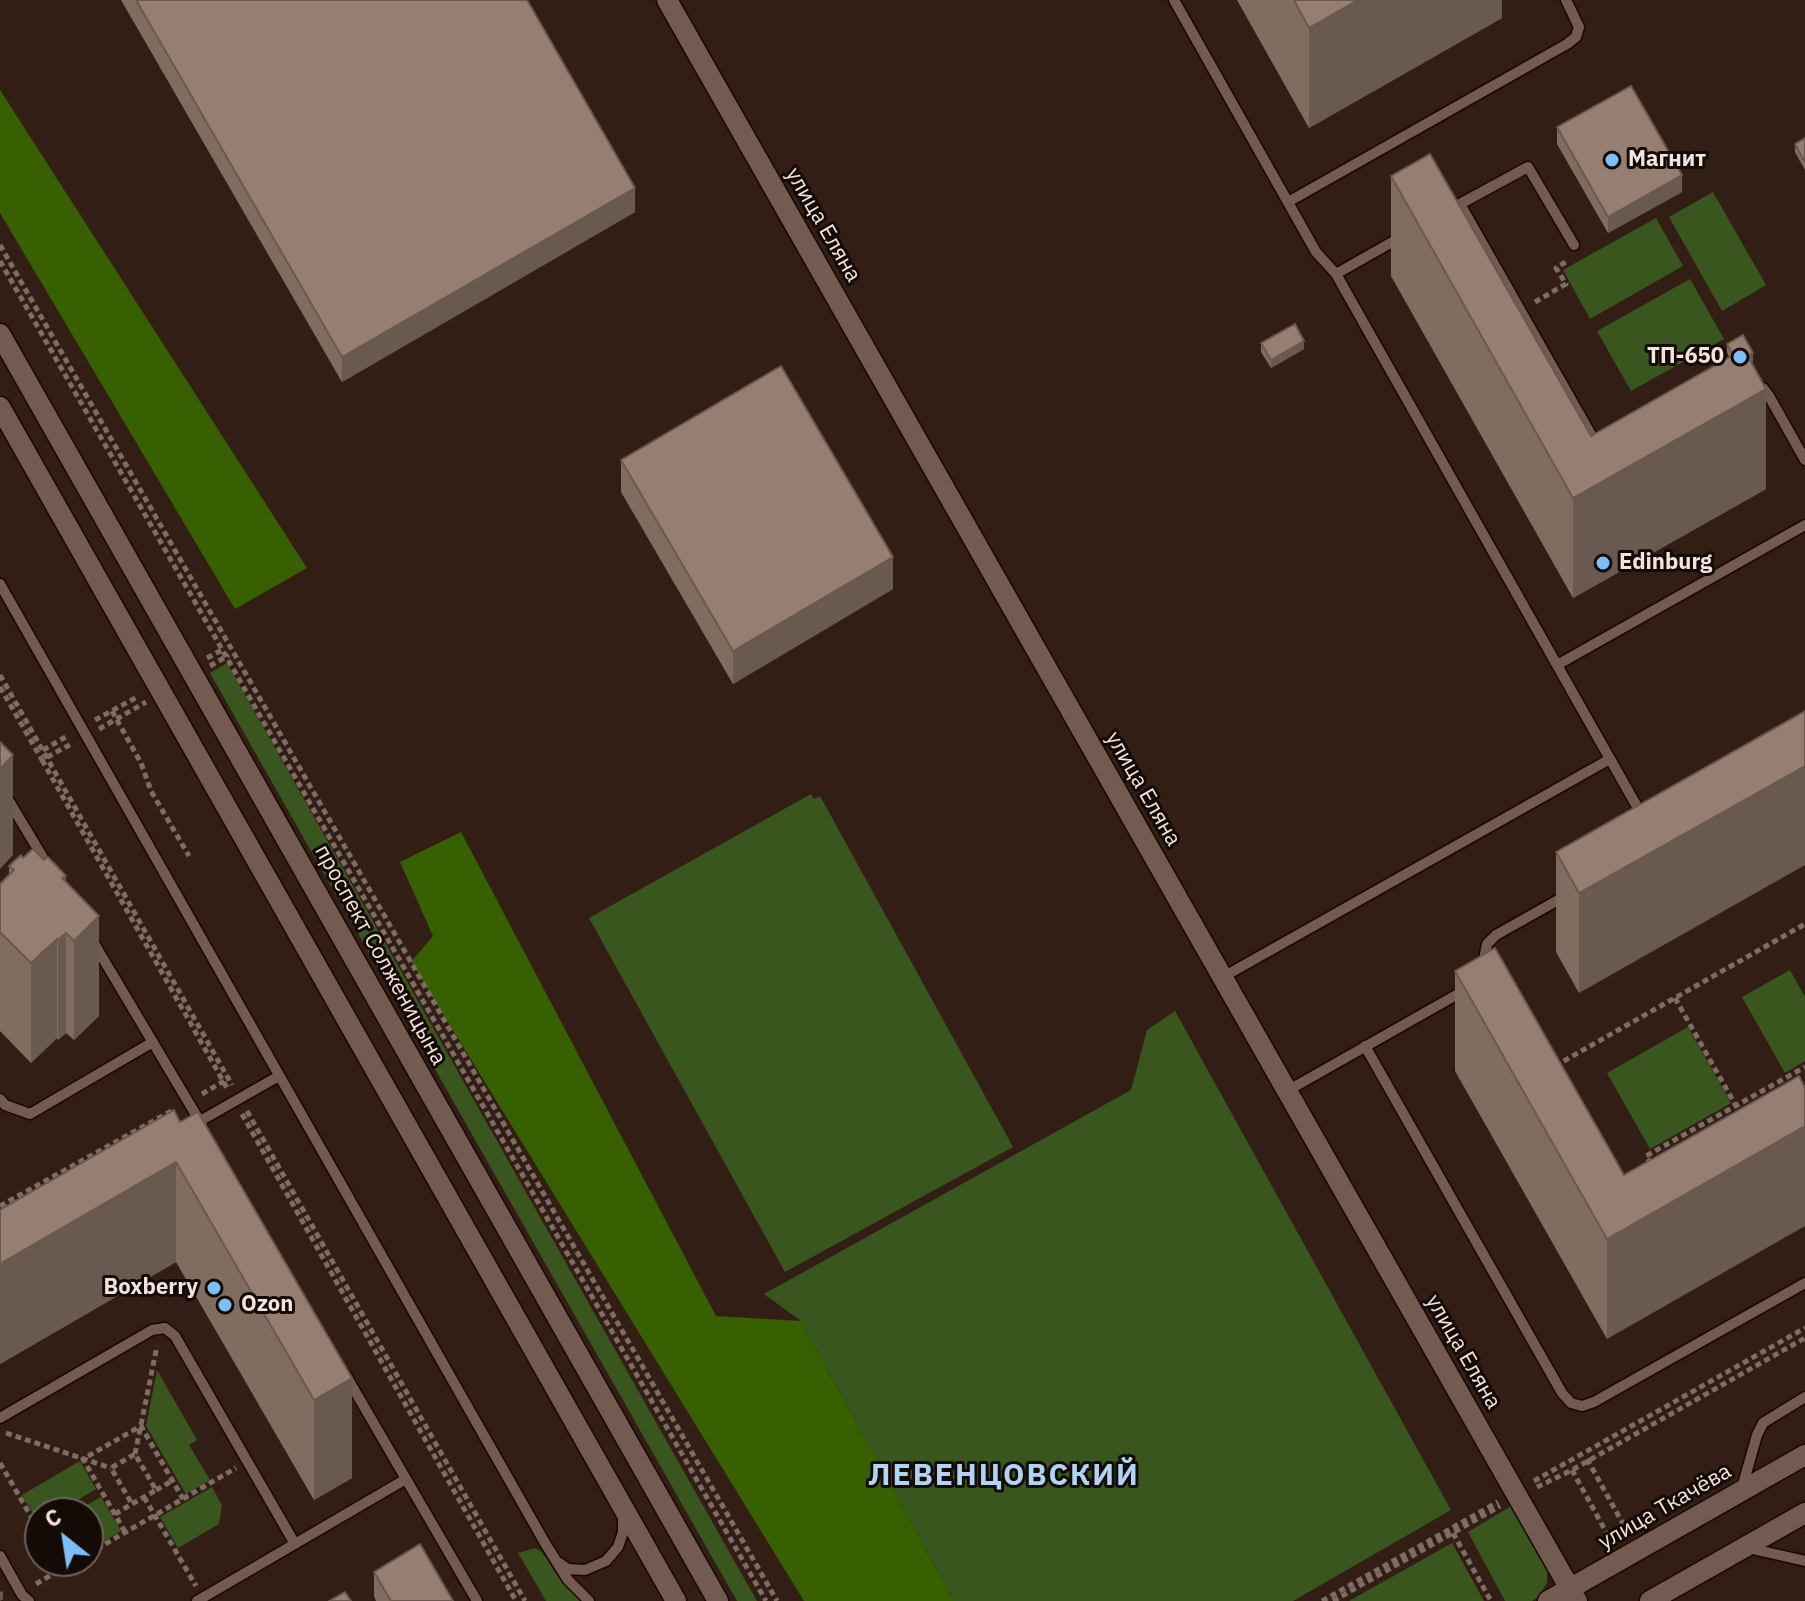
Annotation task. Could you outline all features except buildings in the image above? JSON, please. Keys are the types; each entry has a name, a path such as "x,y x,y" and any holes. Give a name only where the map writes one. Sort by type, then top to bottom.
{"street":[{"name":"улица Еляна","path":"667,0 1574,1595"},
{"name":"проспект Солженицына","path":"0,334 718,1601"},
{"path":"0,407 676,1601"},
{"name":"улица Ткачёва","path":"1548,1601 1574,1595 1629,1554 1805,1455"},
{"path":"1650,1601 1805,1513"}],"lane":[{"path":"1174,0 1316,252 1336,274 1651,831"},
{"path":"1288,202 1567,44 1576,37 1579,27 1566,0"},
{"path":"1432,220 1528,167 1574,245"},
{"path":"1460,204 1597,447 1604,453"},
{"path":"1336,274 1405,235"},
{"path":"1744,388 1754,385 1763,388 1805,460"},
{"path":"1557,665 1805,525"},
{"path":"0,584 556,1561 568,1580 589,1601"},
{"path":"1223,977 1610,759"},
{"path":"0,786 56,880"},
{"path":"1495,973 1485,954 1487,944 1496,935 1577,889"},
{"path":"88,934 206,1133"},
{"path":"1287,1091 1482,980"},
{"path":"0,1099 5,1105 30,1114 153,1042"},
{"path":"1365,1046 1562,1393 1571,1403 1582,1406 1594,1402 1805,1283"},
{"path":"200,1121 279,1076"},
{"path":"0,1418 152,1330 165,1328 175,1336 295,1544"},
{"path":"336,1358 477,1601"},
{"path":"1741,1491 1763,1423 1805,1397"},
{"path":"199,1599 406,1479"},
{"path":"556,1561 568,1569 585,1570 606,1561 618,1547 623,1532 622,1509"},
{"path":"1744,1548 1805,1561"},
{"path":"0,1556 25,1597"}],"path":[{"path":"0,245 766,1601"},
{"path":"1520,310 1566,284 1556,268 1580,254 1574,245"},
{"path":"0,261 777,1601"},
{"path":"192,671 228,652"},
{"path":"0,675 43,750 45,759"},
{"path":"0,687 45,759 516,1601"},
{"path":"45,759 112,711 161,689"},
{"path":"43,750 116,719 161,689"},
{"path":"112,711 141,763 151,791 189,856"},
{"path":"1549,1069 1805,924"},
{"path":"1675,998 1736,1106"},
{"path":"1652,1167 1646,1156 1805,1067"},
{"path":"0,1206 226,1080"},
{"path":"237,1100 525,1601"},
{"path":"1322,1601 1805,1328"},
{"path":"156,1490 135,1454 161,1329"},
{"path":"1516,1494 1572,1470 1805,1338"},
{"path":"83,1459 141,1426"},
{"path":"141,1426 183,1499"},
{"path":"0,1431 111,1468 132,1504"},
{"path":"1584,1453 1629,1554"},
{"path":"111,1468 135,1454"},
{"path":"83,1459 125,1532"},
{"path":"104,1544 247,1461"},
{"path":"0,1463 24,1504"},
{"path":"1572,1470 1629,1554"},
{"path":"115,1514 172,1481"},
{"path":"144,1497 199,1599"},
{"path":"1333,1601 1452,1530"},
{"path":"1452,1530 1491,1601"},
{"path":"25,1597 51,1577"}],"green space":[{"path":"0,90 307,568 235,609 0,213"},
{"path":"1713,192 1766,285 1722,311 1669,217"},
{"path":"1656,218 1683,266 1590,319 1563,270"},
{"path":"1690,279 1724,339 1631,391 1597,331"},
{"path":"227,663 757,1601 737,1601 210,673"},
{"path":"811,794 814,799 820,796 1013,1147 785,1272 589,918"},
{"path":"461,832 716,1316 801,1321 954,1601 804,1601 411,962 433,936 400,862"},
{"path":"1790,970 1805,997 1805,1061 1785,1073 1742,997"},
{"path":"1175,1011 1451,1510 1293,1601 954,1601 801,1321 764,1294 1131,1090 1147,1030"},
{"path":"1688,1027 1731,1103 1650,1149 1607,1073"},
{"path":"157,1370 197,1440 189,1445 210,1480 186,1494 146,1426"},
{"path":"80,1461 96,1489 83,1497 24,1498 22,1495"},
{"path":"212,1487 222,1505 219,1524 178,1548 160,1517"},
{"path":"104,1502 121,1531 104,1541"},
{"path":"1513,1505 1547,1567 1547,1583 1532,1601 1505,1601 1468,1532"},
{"path":"1452,1543 1484,1601 1349,1601"},
{"path":"535,1548 542,1552 580,1601 546,1601 518,1553"}],"place":[{"name":"Магнит","path":"1612,160"},
{"name":"ТП-650","path":"1740,357"},
{"name":"Edinburg","path":"1603,563"},
{"name":"Boxberry","path":"214,1288"},
{"name":"Ozon","path":"225,1305"}],"district":[{"name":"ЛЕВЕНЦОВСКИЙ","path":"1004,1476"}]}
